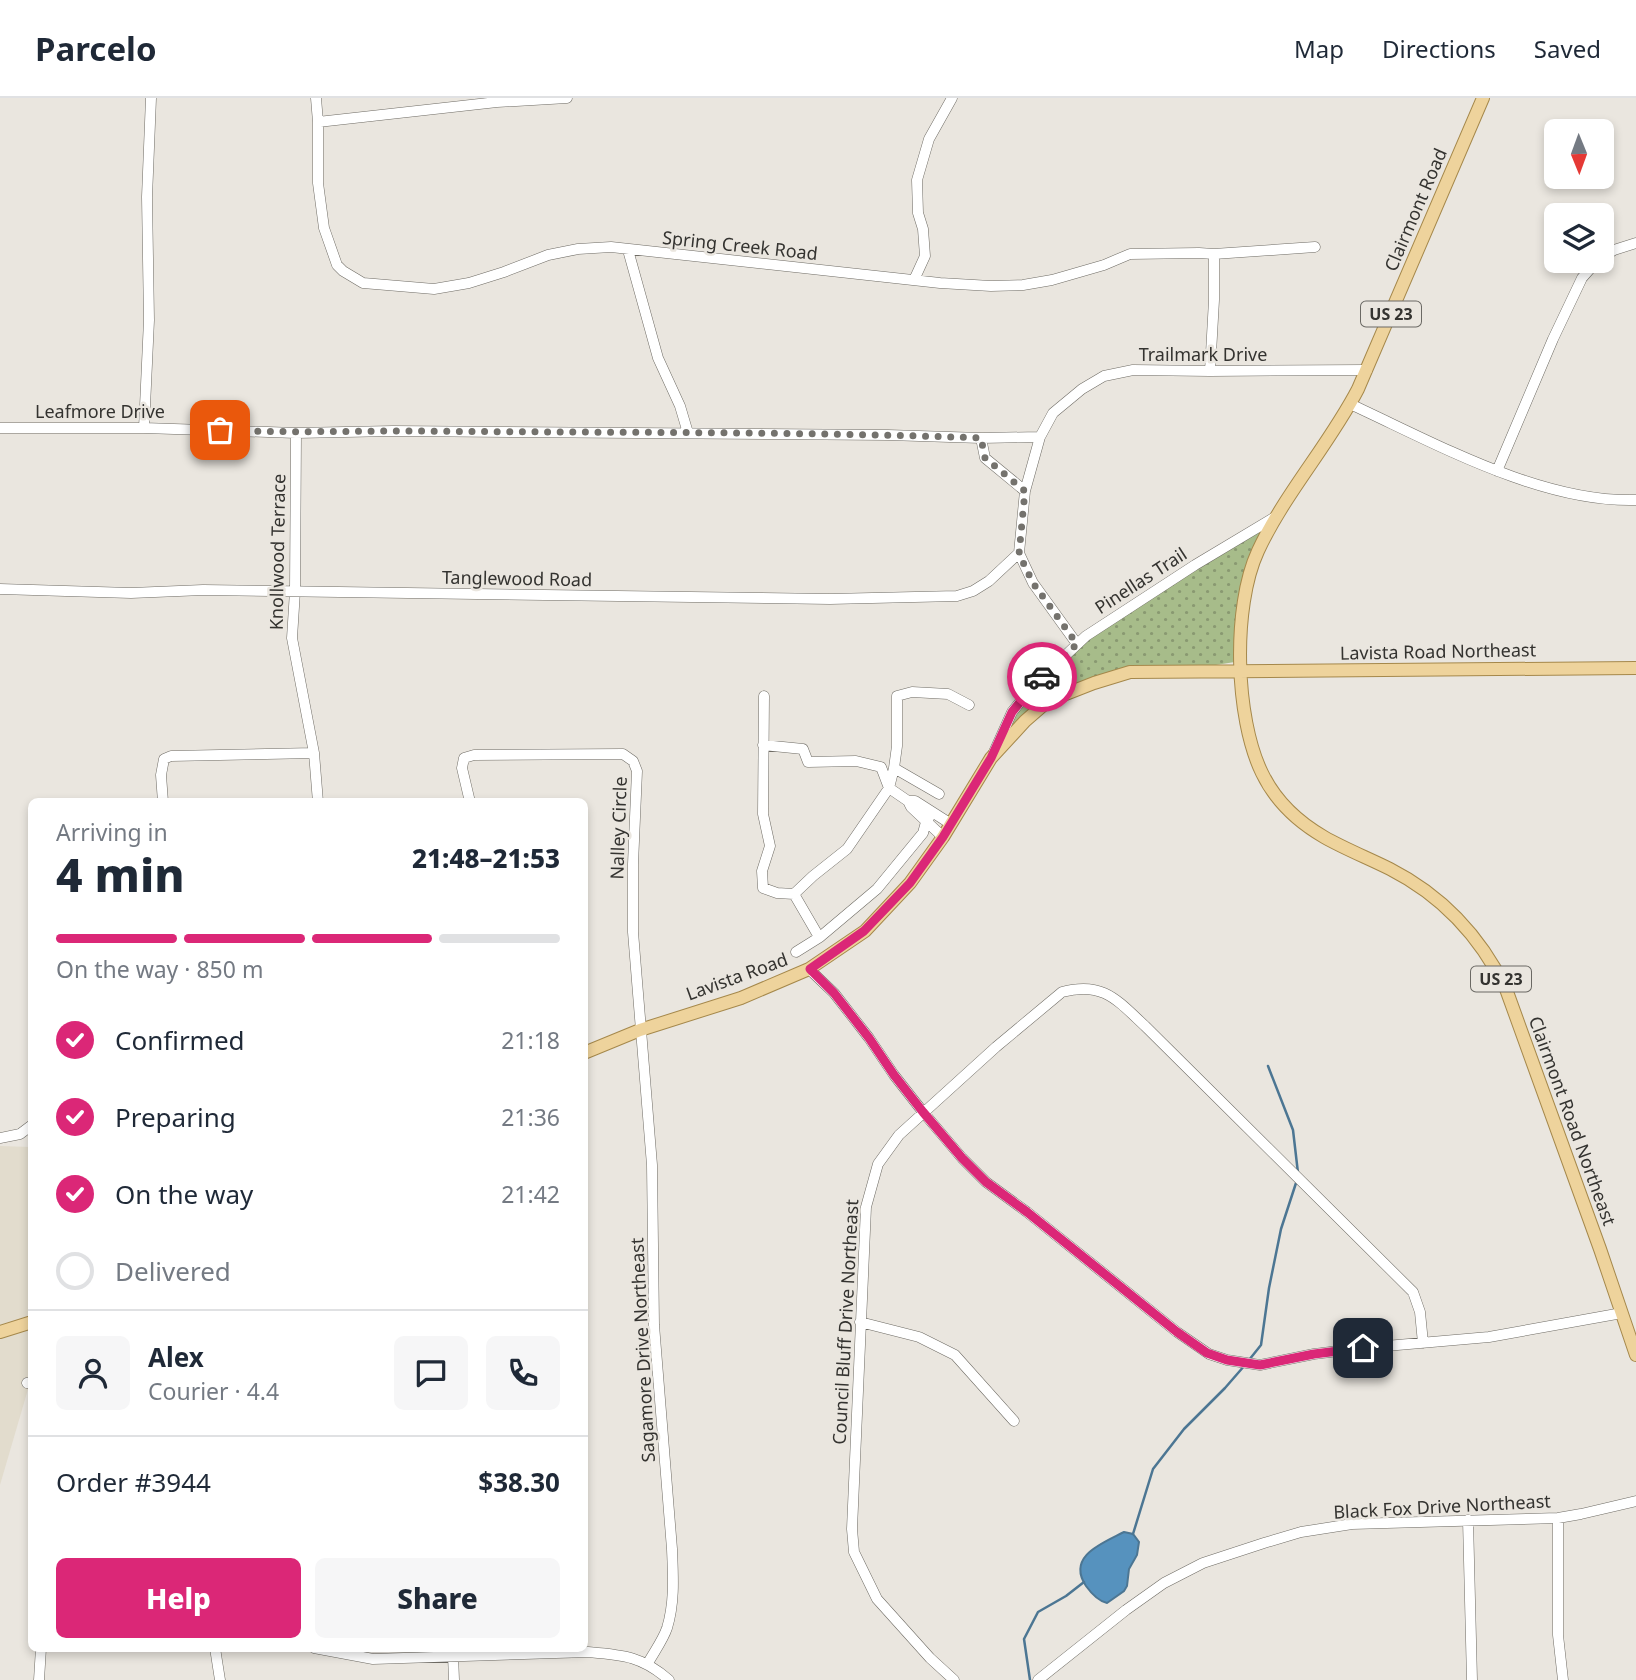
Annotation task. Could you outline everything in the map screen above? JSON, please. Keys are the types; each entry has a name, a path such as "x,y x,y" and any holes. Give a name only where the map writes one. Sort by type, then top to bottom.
{"main road":[{"name":"Clairmont Road","path":"1276,517 1331,436 1367,370 1483,98"},
{"name":"Clairmont Road Northeast","path":"1276,517 1256,555 1244,596 1241,626 1245,719 1250,743 1263,774 1281,801 1311,830 1404,876 1434,896 1472,934 1489,958 1508,996 1636,1355"},
{"name":"Lavista Road Northeast","path":"1241,671 1636,667"},
{"name":"Lavista Road","path":"588,1051 640,1030 741,998 810,969 864,931 910,883 943,837 991,758 1048,701 1130,672 1241,671"},
{"path":"0,1332 28,1323"}],"street":[{"path":"144,428 149,320 147,197 150,98"},
{"name":"Spring Creek Road","path":"316,98 318,183 324,228 337,265 363,283 434,289 469,283 548,255 578,249 611,247 940,284 1023,285 1104,265 1130,254 1214,254 1315,247"},
{"path":"318,122 484,103 567,98"},
{"path":"914,280 925,256 923,229 918,213 917,180 929,139 951,98"},
{"path":"1614,250 1636,243"},
{"path":"628,250 658,358 680,406 688,433"},
{"path":"1210,371 1214,254"},
{"path":"1497,471 1553,339 1587,273"},
{"name":"Trailmark Drive","path":"1019,554 1025,491 1040,438 1053,413 1082,389 1104,376 1133,370 1367,370"},
{"path":"1350,404 1497,471 1551,489 1591,498 1636,500"},
{"name":"Leafmore Drive","path":"0,428 144,428 296,433 407,431 1040,438"},
{"name":"Knollwood Terrace","path":"296,433 292,638 314,753 318,798"},
{"path":"981,438 985,458 1025,491"},
{"name":"Pinellas Trail","path":"991,758 1012,712 1033,686 1086,636 1195,565 1276,517"},
{"path":"1019,554 1033,583 1077,644"},
{"name":"Tanglewood Road","path":"0,589 131,593 203,590 830,599 936,597 957,596 973,591 989,581 1019,554"},
{"path":"764,696 763,814 770,846 762,871 763,888 777,893 794,894 846,849 888,789 897,746 897,696 912,692 948,694 969,705"},
{"path":"763,745 803,749 808,762 856,761 881,767 888,789 908,801 915,801 951,824"},
{"path":"163,798 161,775 164,759 171,756 314,753"},
{"name":"Nalley Circle","path":"469,798 462,768 464,758 474,755 601,753 623,754 633,761 637,771 632,932 640,1030"},
{"path":"894,768 939,794"},
{"path":"908,801 943,837"},
{"path":"796,952 819,937 877,889 923,833 932,813"},
{"path":"794,894 819,937"},
{"path":"810,969 834,993 923,1112 986,1182 1177,1332 1209,1354 1260,1365 1363,1348 1489,1338 1622,1313"},
{"name":"Council Bluff Drive Northeast","path":"954,1680 930,1658 877,1599 854,1552 852,1530 866,1207 878,1164 899,1135 1031,1016 1062,992 1075,988 1094,989 1116,998 1413,1292 1420,1312 1423,1343"},
{"name":"Sagamore Drive Northeast","path":"640,1030 652,1165 654,1325 673,1562 673,1595 666,1629 648,1663"},
{"path":"0,1138 20,1134 28,1128"},
{"path":"860,1322 919,1337 955,1355 1014,1420"},
{"name":"Black Fox Drive Northeast","path":"1038,1680 1164,1583 1203,1563 1301,1532 1352,1524 1558,1518 1636,1500"},
{"path":"1558,1518 1558,1635 1563,1680"},
{"path":"1468,1520 1472,1680"},
{"path":"39,1680 41,1652"},
{"path":"216,1652 220,1680"},
{"path":"335,1652 373,1659 588,1652 617,1654 648,1663 669,1680"},
{"path":"453,1655 454,1680"}],"shaded area":[{"path":"0,1146 28,1147 28,1389 0,1485"}],"green space":[{"path":"1263,528 1243,607 1241,661 1172,672 1130,672 1048,701 991,758 1012,712 1077,644"}],"water":[{"path":"1124,1532 1133,1534 1139,1542 1137,1555 1129,1569 1124,1591 1107,1603 1098,1599 1086,1586 1081,1576 1081,1566 1097,1546"}],"waterway":[{"path":"1268,1066 1293,1130 1298,1173"},
{"path":"1249,1360 1261,1345 1281,1229 1296,1183"},
{"path":"1133,1534 1153,1469 1184,1429 1245,1365"},
{"path":"1030,1680 1024,1639 1038,1612 1084,1582"}],"way so far":[{"path":"220,430 296,433 393,431 981,438 985,458 1025,491 1019,554 1033,583 1077,644 1042,677"}],"route":[{"path":"1042,677 1012,712 991,758 943,837 910,883 864,931 810,969 834,993 923,1112 986,1182 1207,1353 1227,1360 1260,1365 1363,1348"}]}
